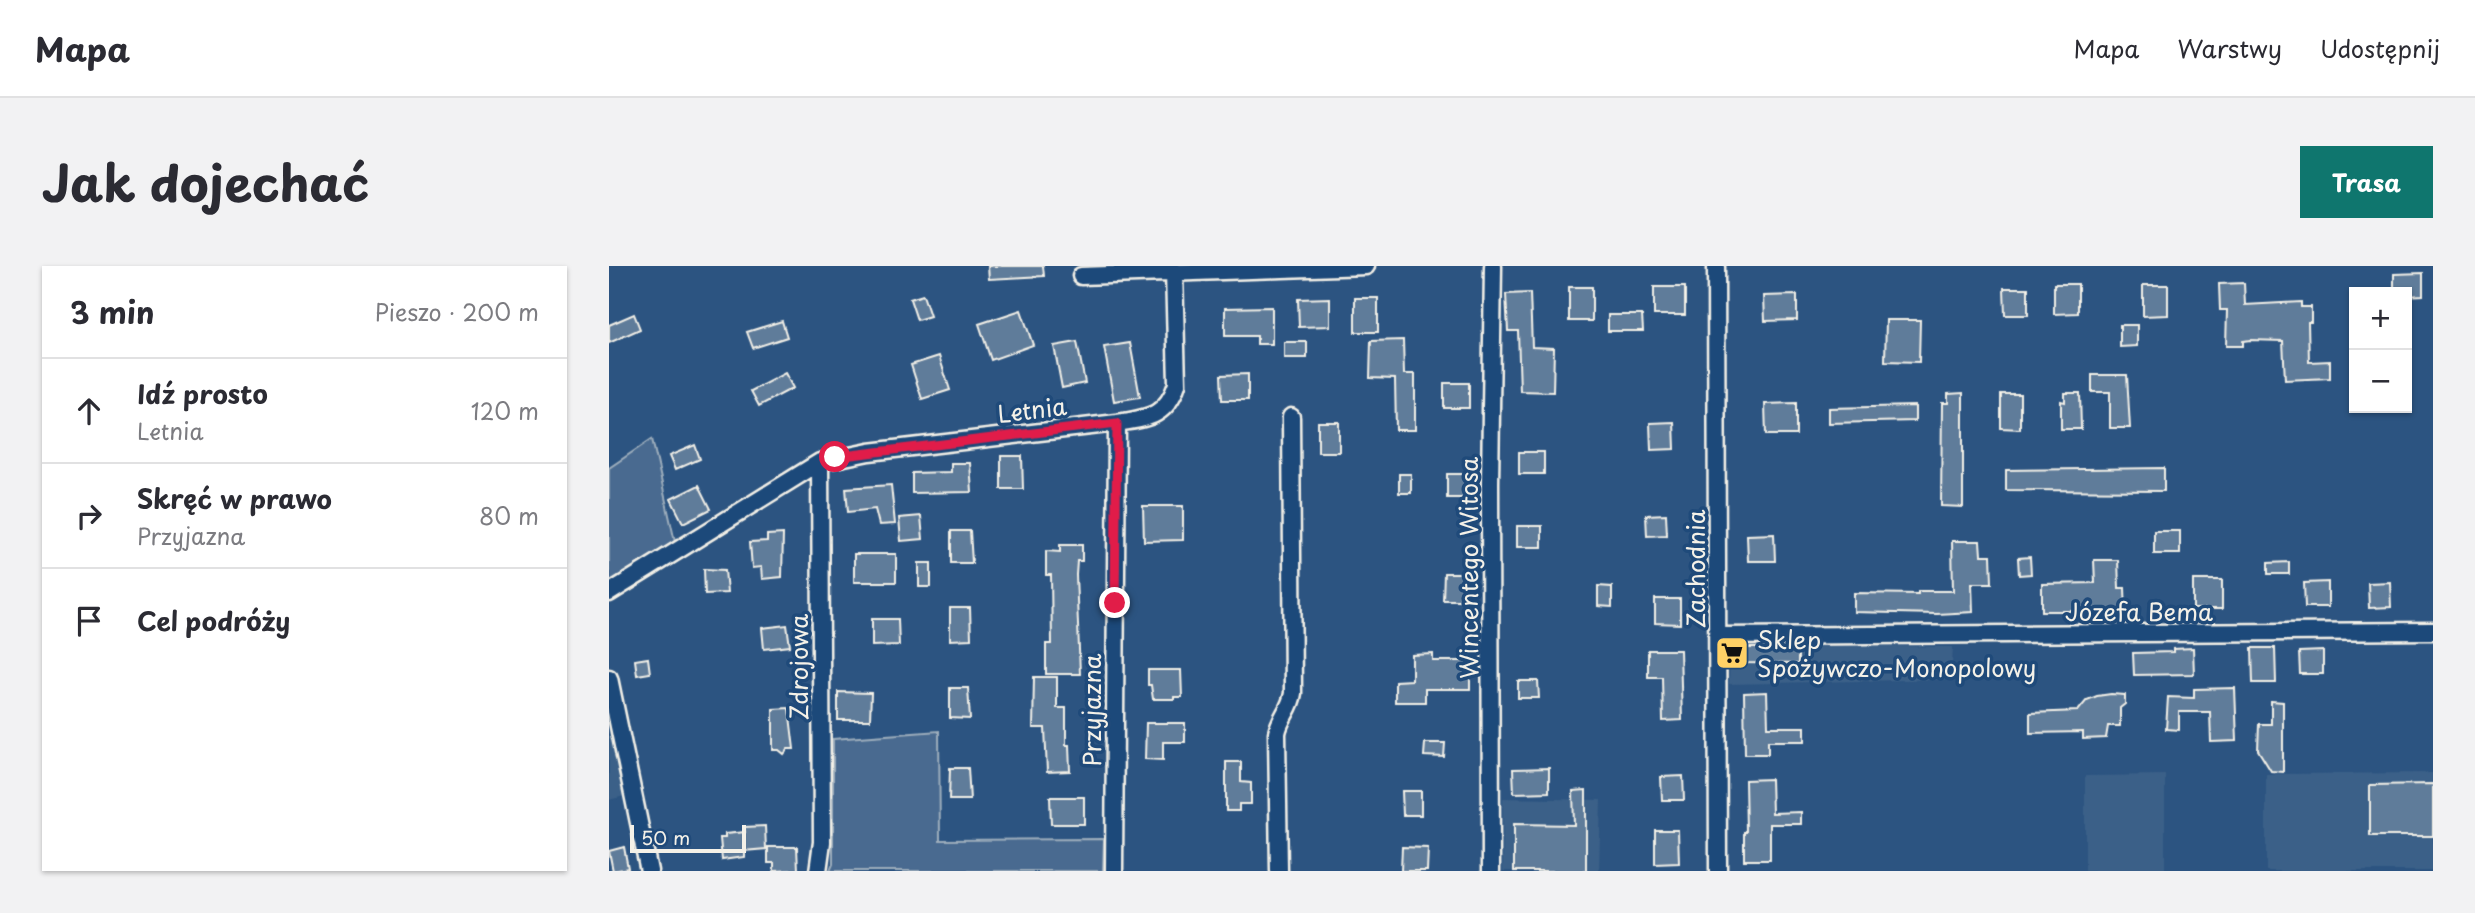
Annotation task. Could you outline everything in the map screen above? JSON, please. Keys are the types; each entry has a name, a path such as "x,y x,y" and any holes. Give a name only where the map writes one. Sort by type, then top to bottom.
{"street":[{"path":"1081,276 1366,266"},
{"name":"Wincentego Witosa","path":"1490,871 1493,266"},
{"name":"Zachodnia","path":"1716,266 1718,871"},
{"name":"Letnia","path":"609,593 820,462 869,452 1117,423 1157,414 1173,397 1177,384 1174,271"},
{"path":"1279,871 1277,733 1279,720 1292,703 1293,693 1291,417"},
{"name":"Przyjazna","path":"1114,871 1117,423"},
{"name":"Zdrojowa","path":"817,871 822,842 820,462"},
{"name":"Józefa Bema","path":"1718,636 2433,631"},
{"path":"609,678 649,871"}],"shaded area":[{"path":"652,439 675,542 609,583 609,468"},
{"path":"1730,644 1953,647 1951,679 1729,684"},
{"path":"609,701 628,795 609,800"},
{"path":"939,731 940,840 1104,839 1103,871 830,871 833,864 833,739"},
{"path":"2433,773 2433,871 2266,871 2266,774"},
{"path":"2165,775 2165,871 2085,871 2085,776"},
{"path":"1503,798 1601,800 1599,871 1503,871"}],"building":[{"path":"988,266 1043,266 1044,276 989,279"},
{"path":"2423,273 2423,295 2412,296 2412,287 2394,287 2394,274"},
{"path":"2244,283 2245,305 2301,302 2301,307 2311,307 2311,322 2308,322 2309,362 2330,361 2330,378 2285,380 2283,341 2250,340 2243,341 2243,346 2226,346 2227,310 2220,310 2219,284"},
{"path":"2054,284 2078,284 2078,313 2054,314"},
{"path":"2143,285 2168,285 2168,315 2143,316"},
{"path":"1569,287 1592,287 1592,321 1569,321"},
{"path":"1654,287 1685,287 1685,315 1654,315"},
{"path":"2004,288 2028,288 2028,315 2005,315"},
{"path":"1530,293 1532,347 1554,348 1553,392 1520,391 1518,331 1508,331 1506,294"},
{"path":"923,295 930,316 917,320 910,299"},
{"path":"1797,295 1797,320 1765,321 1764,296"},
{"path":"1330,298 1330,326 1299,327 1298,299"},
{"path":"1355,298 1378,298 1378,332 1355,332"},
{"path":"1272,307 1272,344 1257,344 1257,336 1225,336 1225,308"},
{"path":"1021,310 1033,345 991,360 979,324"},
{"path":"634,314 640,329 609,343 609,325"},
{"path":"1608,315 1642,315 1643,331 1608,331"},
{"path":"1886,320 1920,320 1919,362 1885,361"},
{"path":"782,321 787,337 753,348 747,332"},
{"path":"2120,325 2137,325 2137,346 2120,347"},
{"path":"1403,340 1404,374 1415,374 1415,430 1396,430 1395,379 1370,378 1371,341"},
{"path":"1077,342 1085,383 1062,388 1054,346"},
{"path":"1284,342 1307,342 1307,358 1284,358"},
{"path":"1130,343 1140,397 1114,401 1104,347"},
{"path":"939,356 950,390 922,399 911,365"},
{"path":"785,373 793,388 759,406 751,391"},
{"path":"1248,374 1248,400 1222,400 1221,375"},
{"path":"2092,375 2127,375 2130,428 2110,428 2110,392 2092,392"},
{"path":"1444,383 1469,383 1469,408 1444,408"},
{"path":"1963,393 1963,507 1941,506 1942,403 1948,403 1948,394"},
{"path":"2065,393 2080,393 2081,429 2061,429 2061,401 2065,402"},
{"path":"2001,394 2020,394 2020,429 2001,428"},
{"path":"1796,403 1796,435 1766,435 1765,404"},
{"path":"1915,406 1915,421 1829,423 1829,408"},
{"path":"1318,422 1339,422 1339,452 1318,452"},
{"path":"1674,422 1675,449 1651,450 1650,423"},
{"path":"695,445 700,459 675,470 669,456"},
{"path":"1519,452 1544,452 1544,474 1519,474"},
{"path":"1001,456 1022,456 1023,489 1001,489"},
{"path":"951,463 970,463 972,492 912,493 912,473 951,472"},
{"path":"2164,468 2164,491 2006,490 2006,470"},
{"path":"1399,474 1411,474 1411,493 1399,493"},
{"path":"1447,474 1467,474 1467,498 1447,498"},
{"path":"699,485 711,509 683,523 671,499"},
{"path":"891,485 895,524 879,525 875,509 848,512 846,488"},
{"path":"1143,506 1183,506 1183,540 1144,541"},
{"path":"1666,514 1667,535 1647,536 1646,515"},
{"path":"921,516 923,539 901,541 899,518"},
{"path":"1517,526 1542,526 1542,547 1517,547"},
{"path":"951,531 970,531 972,563 951,563"},
{"path":"2154,531 2180,531 2180,554 2154,554"},
{"path":"783,534 782,577 762,579 761,567 752,568 750,542 767,541 767,535"},
{"path":"1774,534 1775,561 1748,561 1747,535"},
{"path":"1952,541 1980,541 1981,555 1991,555 1992,583 1972,583 1973,612 1854,612 1854,593 1918,594 1918,591 1953,591"},
{"path":"1060,545 1082,545 1082,561 1077,561 1076,575 1080,674 1046,674 1046,644 1052,644 1051,575 1046,575 1046,551 1060,552"},
{"path":"854,554 896,554 896,582 854,582"},
{"path":"2030,557 2031,574 2019,575 2018,558"},
{"path":"2094,560 2118,560 2119,588 2125,588 2126,613 2042,611 2042,584 2095,583"},
{"path":"2289,562 2289,574 2268,574 2268,563"},
{"path":"919,563 931,563 931,587 919,587"},
{"path":"704,569 725,570 727,593 705,594"},
{"path":"1444,573 1469,573 1469,600 1443,600"},
{"path":"2193,580 2222,580 2222,609 2193,609"},
{"path":"2328,582 2328,607 2305,607 2304,583"},
{"path":"2390,582 2391,607 2369,608 2368,583"},
{"path":"1598,586 1612,587 1612,607 1598,606"},
{"path":"1655,599 1680,599 1680,624 1655,623"},
{"path":"950,608 970,608 971,639 950,640"},
{"path":"872,619 898,619 899,645 872,646"},
{"path":"787,625 790,646 764,649 762,628"},
{"path":"1745,648 1798,648 1798,664 1745,663"},
{"path":"2193,648 2194,674 2134,675 2133,653 2173,652 2173,649"},
{"path":"2252,648 2275,648 2276,683 2253,683"},
{"path":"1648,650 1680,650 1682,720 1663,721 1662,677 1648,677"},
{"path":"2323,651 2323,674 2300,674 2299,652"},
{"path":"1433,654 1433,661 1470,661 1470,689 1425,689 1425,702 1395,702 1395,681 1412,680 1412,655"},
{"path":"648,658 650,673 637,675 635,660"},
{"path":"1148,670 1181,670 1182,697 1153,699 1151,685 1148,685"},
{"path":"1034,677 1057,677 1057,708 1066,708 1066,745 1069,745 1070,771 1047,772 1045,728 1033,728"},
{"path":"1518,681 1538,681 1539,698 1518,698"},
{"path":"950,688 968,688 970,719 950,718"},
{"path":"2235,688 2237,741 2211,742 2210,712 2179,712 2179,730 2166,729 2168,697 2194,698 2194,689"},
{"path":"838,692 871,693 870,720 838,720"},
{"path":"1767,692 1768,727 1805,727 1805,741 1768,741 1768,754 1745,754 1744,693"},
{"path":"2111,694 2125,695 2125,704 2120,708 2120,726 2108,726 2106,738 2083,739 2083,732 2030,733 2030,713 2078,711 2087,700"},
{"path":"2271,701 2283,702 2283,772 2271,771 2258,750 2259,724 2271,724"},
{"path":"789,708 794,749 788,749 784,754 773,750 773,709"},
{"path":"1146,723 1185,723 1185,742 1163,742 1163,760 1145,759"},
{"path":"1425,743 1445,743 1444,757 1424,756"},
{"path":"1226,762 1241,762 1241,782 1251,783 1251,804 1239,804 1239,811 1226,811"},
{"path":"950,768 968,768 970,800 949,800"},
{"path":"1549,768 1549,792 1514,793 1513,769"},
{"path":"1683,776 1684,800 1662,800 1661,777"},
{"path":"1771,779 1772,813 1801,812 1801,824 1770,824 1770,860 1744,860 1745,780"},
{"path":"2433,784 2433,836 2370,836 2370,785"},
{"path":"1586,790 1586,871 1514,871 1514,824 1574,825 1573,791"},
{"path":"1402,791 1421,791 1421,815 1403,815"},
{"path":"1050,797 1084,797 1084,824 1051,824"},
{"path":"765,826 766,849 744,851 744,857 722,860 720,838 725,838 725,834 745,832 744,827"},
{"path":"1655,830 1678,830 1679,863 1655,864"},
{"path":"624,847 628,868 613,871 609,851"},
{"path":"768,847 797,847 798,870 774,871 774,863 768,863"},
{"path":"1402,847 1428,848 1427,871 1401,871"}],"place":[{"name":"Sklep Spożywczo-Monopolowy","path":"1732,653"}],"route":[{"path":"835,457 1117,423 1115,603"}]}
